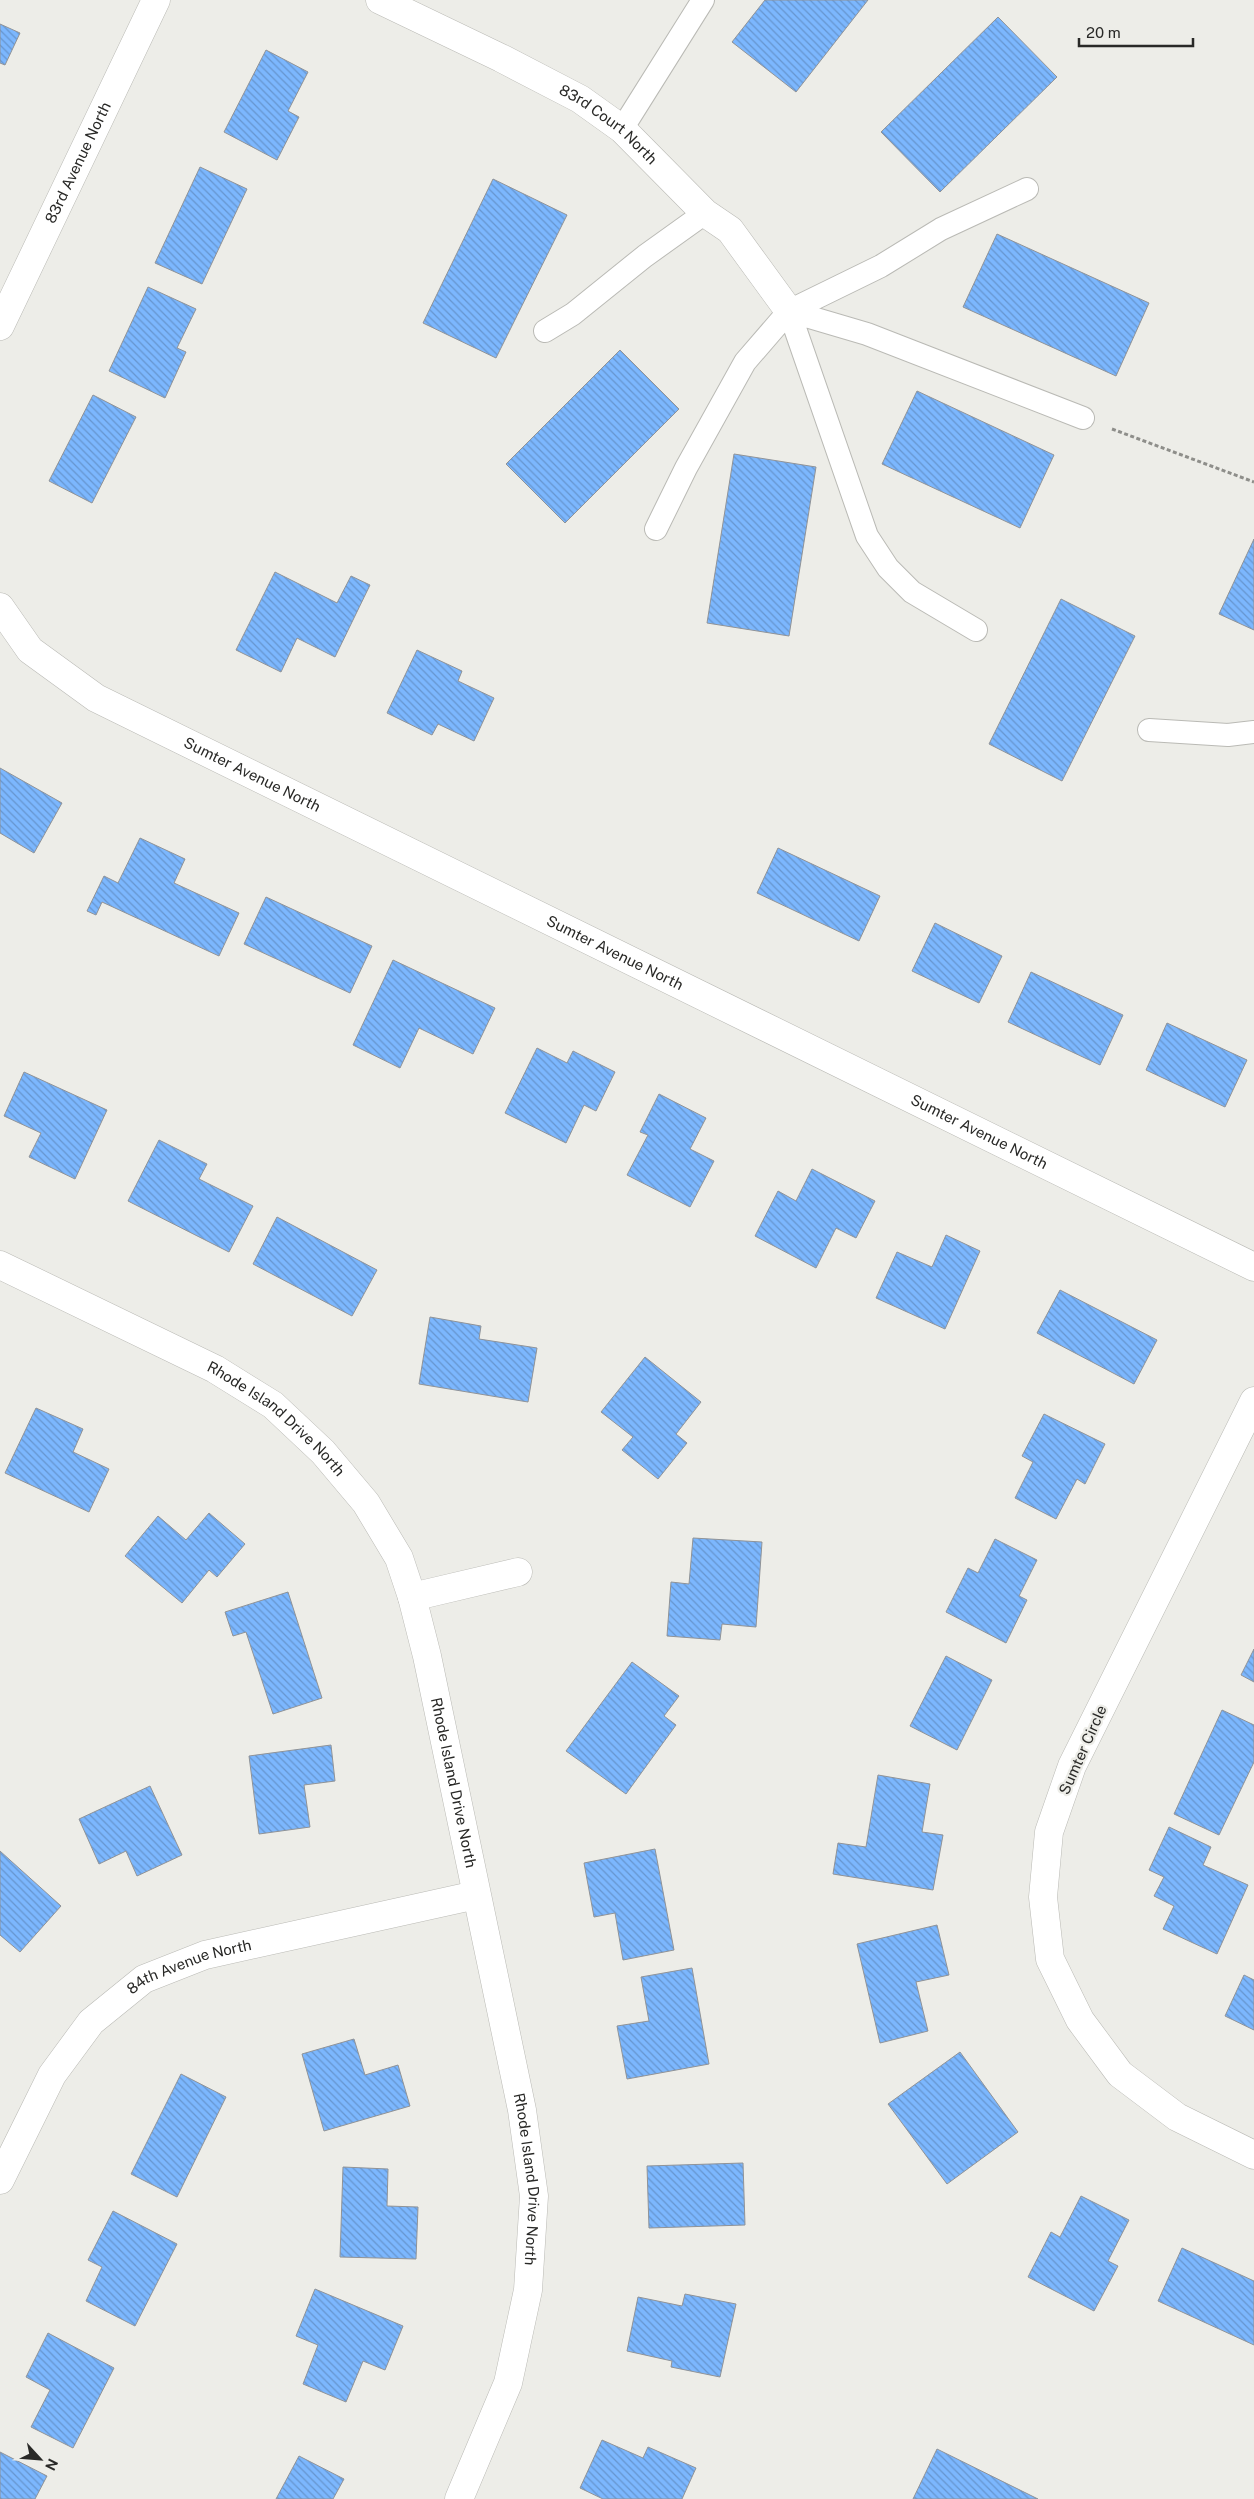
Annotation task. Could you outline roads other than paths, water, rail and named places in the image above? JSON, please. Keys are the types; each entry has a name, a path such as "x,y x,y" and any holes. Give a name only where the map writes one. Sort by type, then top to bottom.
{"street":[{"name":"83rd Avenue North","path":"0,326 156,0"},
{"name":"83rd Court North","path":"380,0 501,58 580,99 622,129 705,213 730,230 789,311"},
{"name":"Sumter Avenue North","path":"0,607 30,650 96,698 1254,1267"},
{"name":"Rhode Island Drive North","path":"0,1265 215,1369 273,1405 323,1452 366,1503 400,1558 412,1597 522,2110 534,2196 528,2290 508,2383 459,2499"},
{"name":"Sumter Circle","path":"1254,1401 1072,1766 1050,1832 1043,1898 1050,1959 1080,2020 1120,2074 1177,2117 1254,2155"},
{"path":"412,1597 518,1572"},
{"name":"84th Avenue North","path":"0,2180 52,2075 91,2022 144,1979 205,1955 476,1895"}],"lane":[{"path":"622,129 703,0"},
{"path":"656,529 686,468 745,362 789,311 881,266 941,229 1026,189"},
{"path":"545,331 573,314 645,256 705,213"},
{"path":"789,311 867,334 1083,418"},
{"path":"789,311 867,536 888,568 912,592 976,630"},
{"path":"1148,730 1228,734 1254,732"}]}
